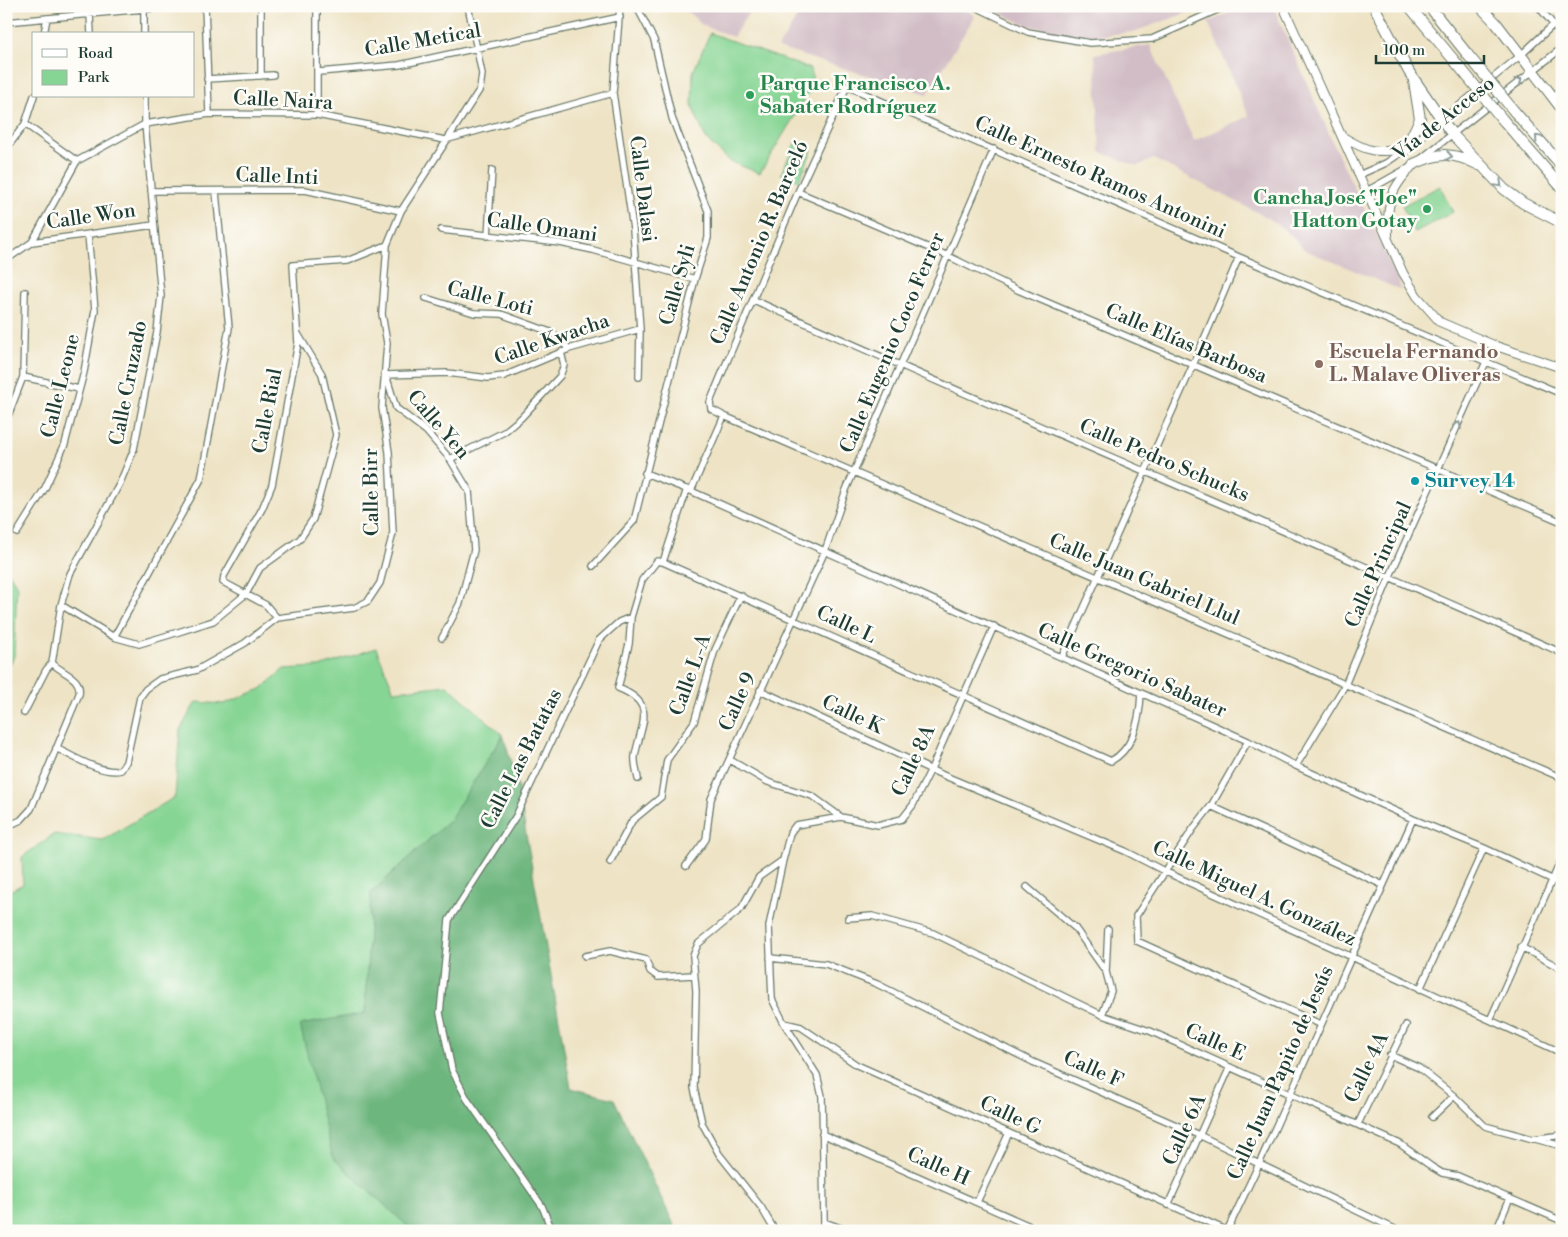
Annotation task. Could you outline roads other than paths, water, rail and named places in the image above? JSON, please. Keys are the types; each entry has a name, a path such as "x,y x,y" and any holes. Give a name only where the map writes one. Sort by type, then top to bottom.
{"highway":[{"path":"1374,6 1414,78 1452,134 1504,189 1523,203 1562,223"},
{"path":"1409,6 1562,188"},
{"path":"1430,6 1514,111 1562,166"},
{"path":"1480,6 1496,22 1562,109"},
{"path":"1405,150 1420,118 1414,78"},
{"path":"1414,164 1434,155 1447,154 1467,159 1484,168"}],"street":[{"path":"6,22 175,6"},
{"path":"205,6 209,114"},
{"path":"260,6 261,76"},
{"path":"317,115 319,72 318,6"},
{"name":"Calle Birr","path":"277,618 354,608 368,601 380,583 393,532 389,452 382,408 387,343 382,314 386,245 401,210 480,89 482,74 468,6"},
{"name":"Calle Dalasi","path":"620,6 613,93 633,229 640,329 639,377"},
{"name":"Calle Syli","path":"593,566 634,521 645,473 708,238 708,211 672,118 654,40 639,11 633,6"},
{"path":"974,6 1028,32 1090,43 1152,39 1226,6"},
{"path":"1284,6 1403,273 1417,296 1440,322 1496,346 1562,368"},
{"path":"1538,6 1562,35"},
{"path":"144,32 146,8"},
{"path":"90,14 91,32"},
{"path":"44,32 47,18"},
{"name":"Calle Metical","path":"319,72 399,65 620,18"},
{"name":"Vía de Acceso","path":"1359,175 1386,163 1405,150 1521,55 1553,25"},
{"name":"Vía de Acceso","path":"1367,191 1414,164 1562,48"},
{"path":"207,79 273,75"},
{"name":"Calle Ernesto Ramos Antonini","path":"847,86 1239,257 1562,394"},
{"name":"Calle Antonio R. Barceló","path":"714,411 710,410 710,402 798,192 847,86"},
{"name":"Calle Naira","path":"77,161 146,124 209,114 317,115 445,140 613,93"},
{"path":"6,150 25,124 33,98"},
{"name":"Calle Cruzado","path":"24,713 46,670 52,663 61,606 70,574 120,483 134,449 157,332 160,296 145,98"},
{"path":"6,260 32,242 77,161 25,124"},
{"path":"1343,137 1362,150 1379,152 1405,150"},
{"name":"Calle Eugenio Coco Ferrer","path":"825,551 846,490 856,473 994,149"},
{"path":"1388,239 1388,206 1394,188 1414,164"},
{"path":"488,236 492,170"},
{"name":"Calle Inti","path":"151,191 305,190 401,210"},
{"path":"114,637 201,479 229,328 216,192"},
{"name":"Calle Elías Barbosa","path":"798,192 948,256 1018,290 1562,522"},
{"name":"Calle Won","path":"32,242 154,225"},
{"name":"Calle Omani","path":"441,230 560,243 634,261 696,279"},
{"name":"Calle Leone","path":"17,533 45,488 65,444 79,389 95,310 88,235"},
{"name":"Calle Rial","path":"277,618 266,606 223,582 224,576 262,509 272,484 298,343 293,265 347,261 386,245"},
{"path":"1062,657 1193,365 1239,257"},
{"path":"6,421 23,378 25,292"},
{"name":"Calle Loti","path":"426,298 474,313 501,314 553,333 569,349"},
{"name":"Calle Pedro Schucks","path":"754,300 900,367 1146,470 1562,653"},
{"name":"Calle Kwacha","path":"386,375 447,373 488,378 504,376 569,349 640,329"},
{"path":"61,606 114,637 139,644 213,621 246,594 260,568 300,539 313,519 336,435 322,374 298,334"},
{"name":"Calle Principal","path":"1296,766 1345,685 1390,576 1486,362 1496,346"},
{"path":"450,459 504,432 521,418 560,376 564,365 561,352"},
{"name":"Calle Yen","path":"386,375 396,408 426,430 450,459 469,491 474,550 460,603 442,638"},
{"path":"23,378 79,389"},
{"name":"Calle Juan Gabriel Llul","path":"714,411 1562,778"},
{"path":"638,779 634,758 645,717 641,703 634,694 618,688 629,644 631,617 642,580 657,562 662,562 689,490 724,416"},
{"name":"Calle Gregorio Sabater","path":"645,473 689,490 994,626 1248,741 1296,766 1562,884"},
{"name":"Calle 9","path":"686,866 706,839 711,800 825,551"},
{"name":"Calle L","path":"662,562 1111,761 1122,755 1139,721 1141,693"},
{"name":"Calle L-A","path":"610,862 632,822 661,797 667,760 694,722 715,650 740,595"},
{"name":"Calle Las Batatas","path":"552,1231 542,1206 467,1100 452,1070 440,1013 448,920 516,816 599,640 619,622 631,617"},
{"path":"56,748 88,764 115,772 121,770 126,762 140,698 146,689 160,679 181,672 198,670 245,643 277,618"},
{"name":"Calle 8A","path":"730,760 768,782 812,796 841,817 878,825 902,819 913,805 931,769 994,626"},
{"path":"6,827 21,820 31,809 80,687 78,681 59,670 52,663"},
{"name":"Calle K","path":"760,690 931,769"},
{"path":"1248,741 1211,806 1193,829 1136,916 1137,941 1320,1024"},
{"name":"Calle Miguel A. González","path":"931,769 1126,851 1166,872 1562,1053"},
{"path":"1211,806 1383,885"},
{"path":"822,1231 824,1222 822,1096 817,1075 784,1023 772,999 770,926 790,833 796,825 841,817"},
{"name":"Calle Juan Papito de Jesús","path":"1227,1231 1259,1164 1413,819"},
{"path":"1420,989 1484,848"},
{"path":"1490,1020 1562,858"},
{"path":"775,1231 761,1207 719,1154 702,1123 694,1088 696,991 693,975 693,956 698,944 741,909 760,876 783,860"},
{"path":"1027,887 1075,928 1106,972"},
{"name":"Calle E","path":"848,918 872,916 933,933 1102,1015 1150,1031 1402,1144 1442,1172 1458,1176 1562,1221"},
{"path":"1102,1015 1111,990 1106,972 1108,928"},
{"path":"1521,947 1562,969"},
{"path":"585,956 610,952 646,960 650,971 658,978 693,975"},
{"name":"Calle F","path":"770,958 826,964 877,984 1033,1062 1201,1136 1399,1231"},
{"name":"Calle G","path":"784,1023 802,1027 857,1064 1227,1231"},
{"name":"Calle 4A","path":"1358,1124 1406,1025"},
{"path":"1390,1055 1419,1068 1454,1096 1485,1126 1562,1146"},
{"name":"Calle 6A","path":"1168,1205 1201,1136 1230,1067"},
{"path":"1432,1117 1454,1096"},
{"path":"977,1202 1009,1133"},
{"name":"Calle H","path":"822,1134 1041,1231"},
{"path":"1533,1139 1562,1135"},
{"path":"1496,1231 1510,1198"},
{"path":"824,1222 849,1231"}],"place":[{"name":"Parque Francisco A. Sabater Rodríguez","path":"750,95"},
{"name":"Cancha José \"Joe\" Hatton Gotay","path":"1427,209"},
{"name":"Escuela Fernando L. Malave Oliveras","path":"1319,364"},
{"name":"Survey 14","path":"1415,481"}]}
